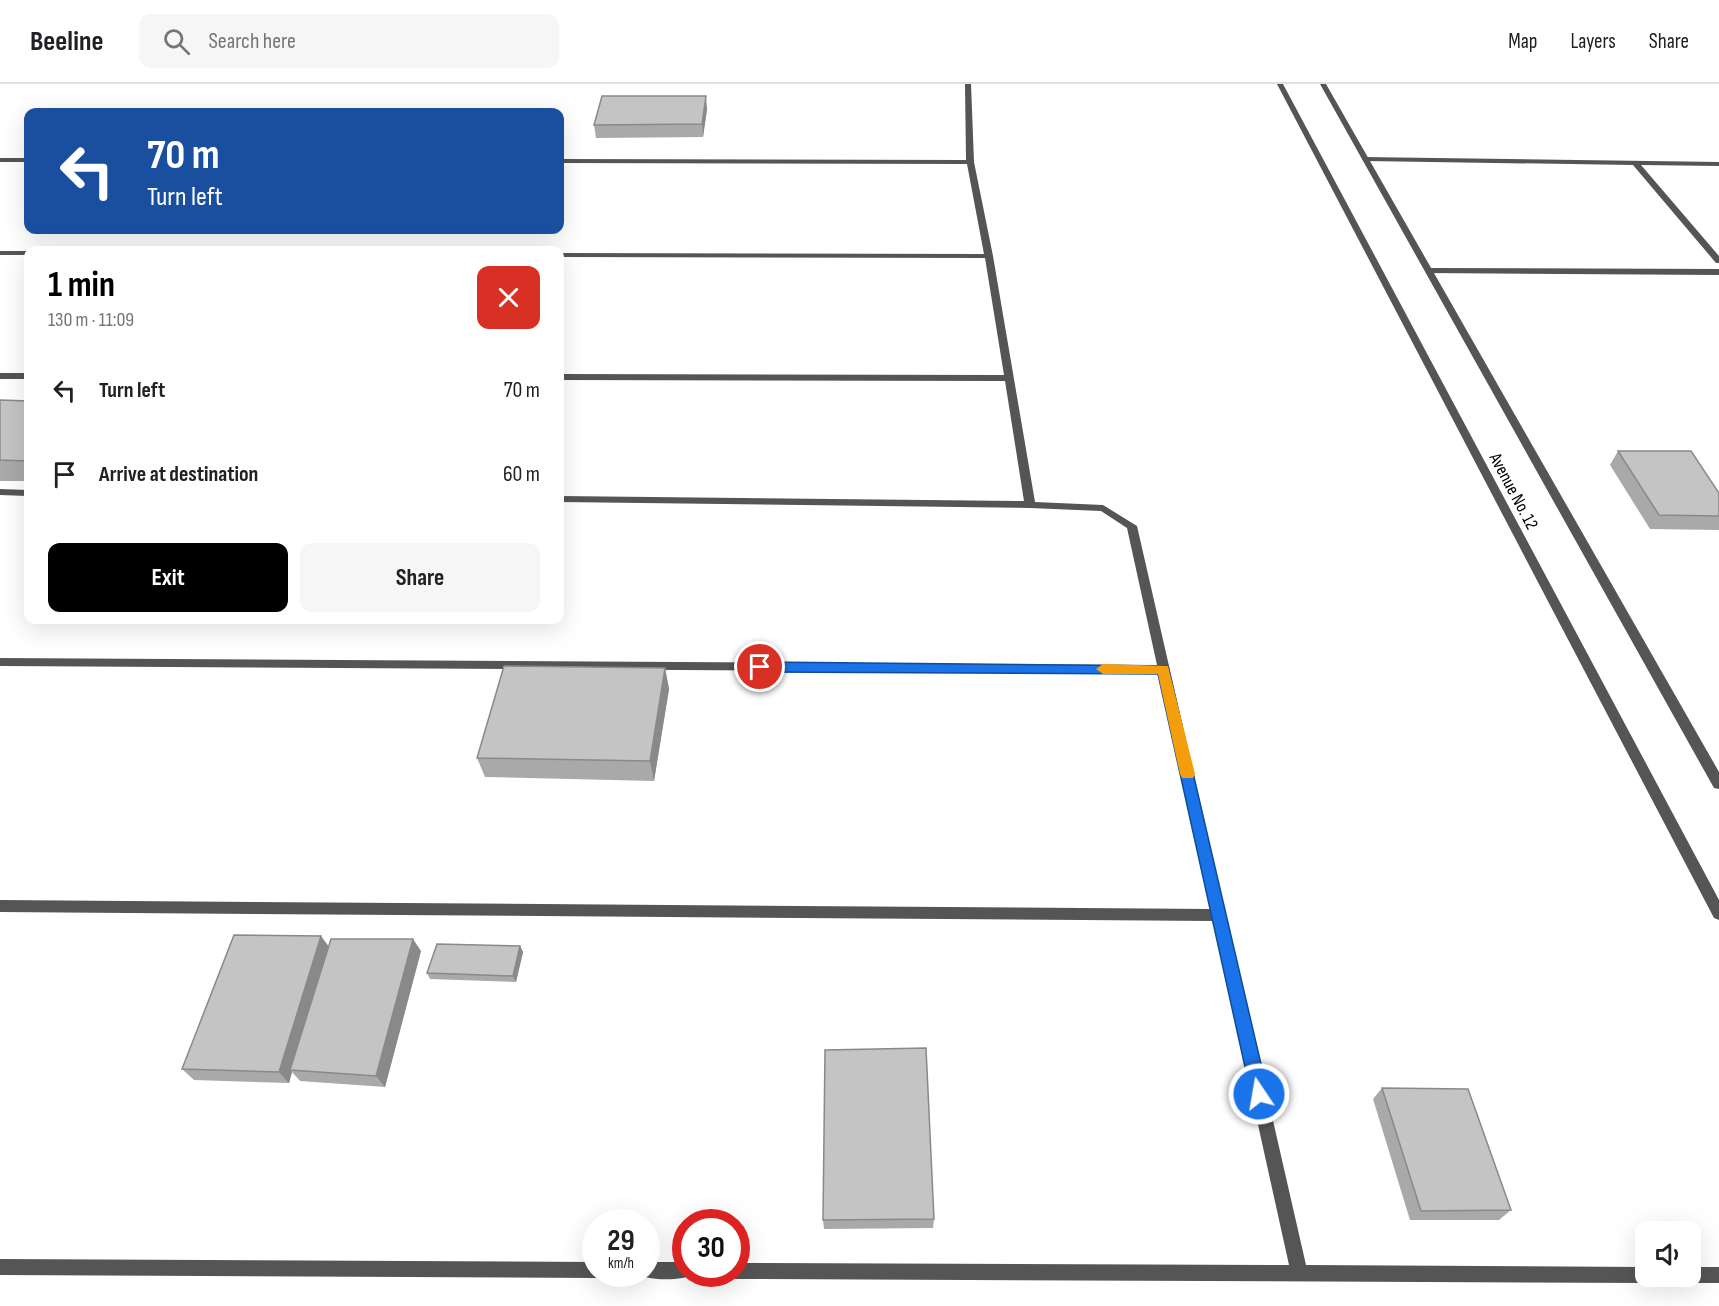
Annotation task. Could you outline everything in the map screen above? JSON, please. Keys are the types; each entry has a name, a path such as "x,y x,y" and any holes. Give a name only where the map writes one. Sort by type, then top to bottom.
{"street":[{"path":"968,84 970,162 989,256 1030,506"},
{"name":"Avenue No. 12","path":"1280,84 1719,914"},
{"name":"Avenue No. 12","path":"1323,84 1719,784"},
{"path":"1366,159 1719,164"},
{"path":"0,160 24,160"},
{"path":"564,161 970,162"},
{"path":"1635,162 1719,261"},
{"path":"0,253 24,253"},
{"path":"564,255 989,256"},
{"path":"1429,271 1719,272"},
{"path":"0,376 24,376"},
{"path":"564,377 1009,378"},
{"path":"0,492 24,493"},
{"path":"564,500 1102,508 1132,526 1299,1273"},
{"path":"0,662 1164,669"},
{"path":"0,906 1220,915"},
{"path":"0,1267 582,1270"},
{"path":"750,1270 1635,1275"},
{"path":"1701,1275 1719,1275"}],"building":[{"path":"602,96 706,96 702,124 594,125"},
{"path":"0,400 24,401 24,461 0,460"},
{"path":"1618,451 1691,451 1719,493 1719,516 1659,515"},
{"path":"504,666 665,668 650,761 477,758"},
{"path":"234,935 321,936 279,1072 182,1069"},
{"path":"331,939 413,939 376,1076 290,1070"},
{"path":"437,944 520,946 513,976 427,973"},
{"path":"926,1048 934,1219 823,1220 825,1050"},
{"path":"1382,1088 1468,1089 1511,1210 1421,1211"}],"slow traffic":[{"path":"1103,669 1164,669 1188,774"}],"route":[{"path":"760,667 1164,669 1259,1094"}]}
